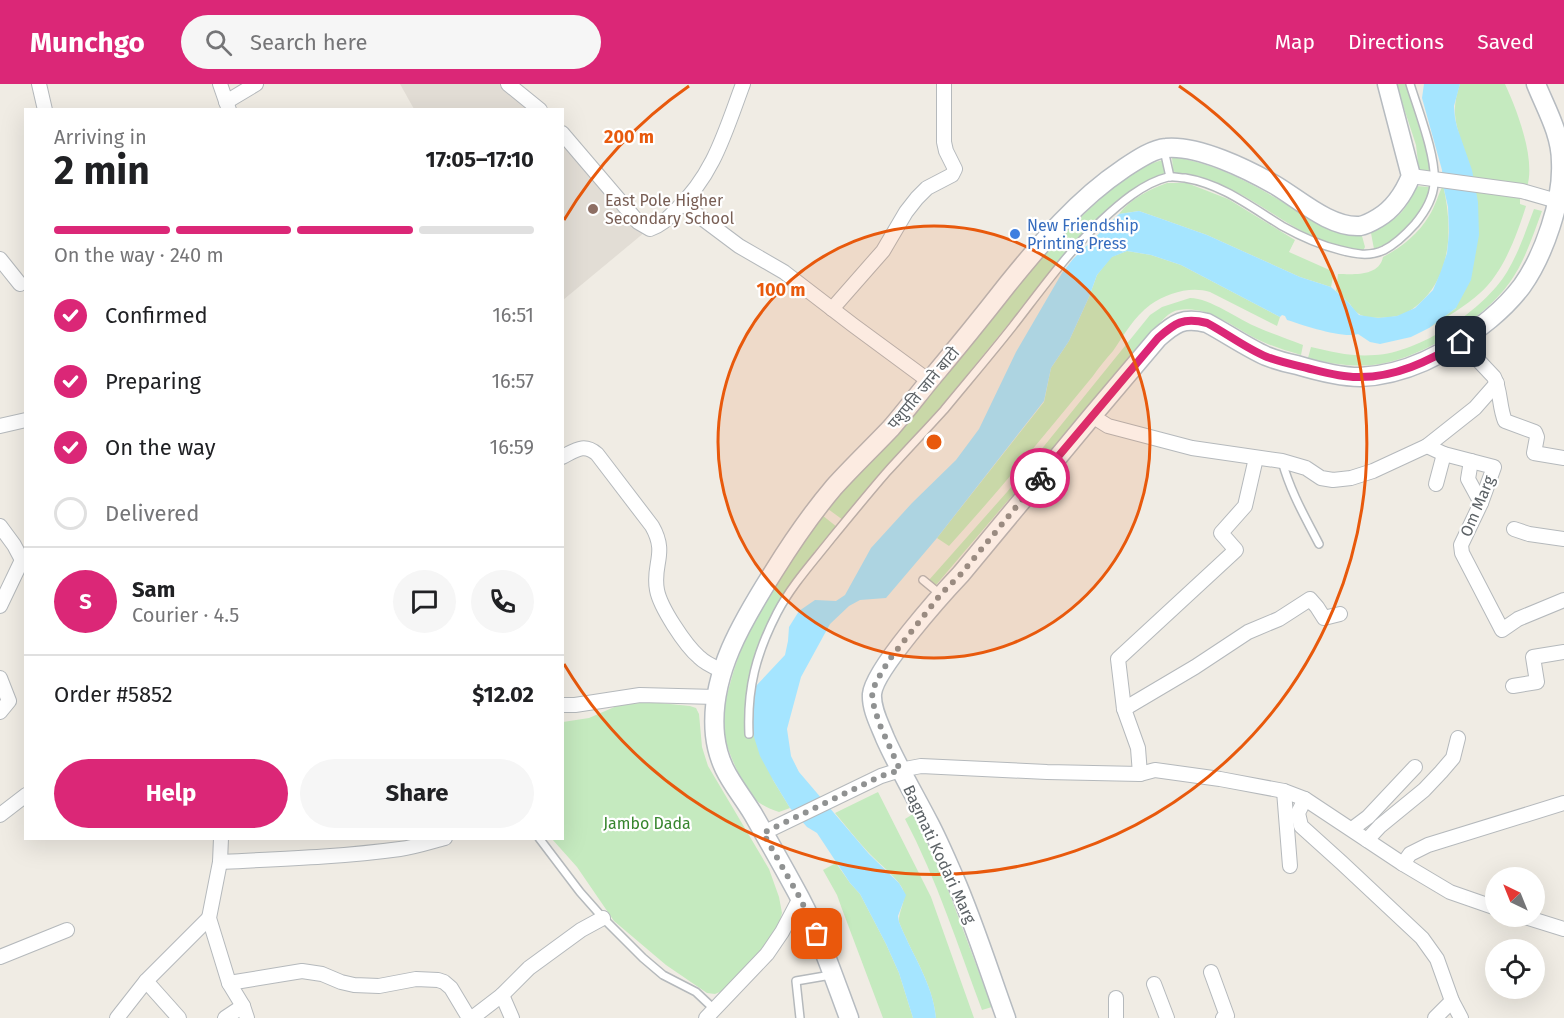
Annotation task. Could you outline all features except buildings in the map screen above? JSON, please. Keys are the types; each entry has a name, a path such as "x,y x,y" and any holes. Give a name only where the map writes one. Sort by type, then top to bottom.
{"main road":[{"path":"1387,84 1412,176"},
{"name":"Bagmati Kodari Marg","path":"1006,1018 954,878 879,723 872,693 882,670 941,594 961,574 1158,338 1180,321 1207,323 1266,356 1318,371 1357,377 1400,371 1431,359 1461,342 1494,316 1521,287 1542,251 1561,203 1562,159 1559,144 1555,128 1536,84"},
{"name":"पशुपति जाने बाटो","path":"849,1018 812,922 751,812 727,777 715,738 716,697 734,640 784,556 835,485 891,427 1033,253 1086,198 1124,168 1164,148 1186,148 1244,169 1337,222 1363,226 1382,216 1391,208 1400,198 1412,176"}],"street":[{"path":"39,84 45,108"},
{"path":"220,84 228,106 256,84"},
{"path":"508,84 538,108"},
{"path":"564,135 638,222 650,229 660,226 683,204 704,178 714,160 742,84"},
{"path":"832,309 883,251 916,198 927,188 952,175 955,170 944,142 944,84"},
{"path":"1412,176 1522,191 1561,203"},
{"path":"683,204 739,246 784,272 929,381"},
{"path":"0,259 23,285"},
{"path":"0,276 23,285"},
{"path":"1461,342 1494,377 1505,421 1535,432 1537,437 1534,453 1564,458"},
{"path":"1092,416 1108,426 1192,448 1282,461 1306,468 1321,478 1333,480 1351,478 1373,471 1427,446 1475,408 1497,383"},
{"path":"0,426 24,420"},
{"name":"Om Marg","path":"1427,446 1444,454 1494,466 1481,503 1461,545 1462,553 1502,630 1518,619 1564,600"},
{"path":"564,456 574,450 590,448 652,526 659,544 660,559 656,576 657,591 662,606 697,656 723,671"},
{"path":"1436,484 1444,454"},
{"path":"1140,774 1138,748 1124,709 1118,659 1236,550 1221,533 1245,506 1256,458"},
{"path":"1471,461 1468,479 1481,503"},
{"path":"0,526 24,558 0,606"},
{"path":"1514,529 1529,534 1564,539"},
{"path":"1124,709 1248,632 1279,619 1310,599 1324,618 1340,614"},
{"path":"1513,686 1537,682 1533,657 1564,652"},
{"path":"0,678 9,700 0,712"},
{"path":"564,705 640,696 716,697"},
{"path":"1367,840 1380,826 1424,790 1453,759 1458,738"},
{"path":"763,833 881,776 921,766 1140,774 1155,770 1284,791 1305,799 1403,864 1450,892 1485,904"},
{"path":"1352,830 1368,817 1415,767"},
{"path":"1284,791 1290,866"},
{"path":"0,815 24,797"},
{"path":"1305,799 1298,813 1301,826 1422,938 1437,959 1452,1001 1461,1018"},
{"path":"1403,864 1410,854 1428,845 1564,803"},
{"path":"221,840 220,862 209,918 229,983 245,1012 225,1018"},
{"path":"220,862 303,858 402,849 437,840"},
{"path":"710,1014 767,954 800,898"},
{"path":"117,1018 146,981 209,918"},
{"path":"229,983 302,971 322,974 354,985 378,986 416,978 438,980 451,988 470,1018 502,995 529,968 581,930 603,918"},
{"path":"1545,923 1564,929"},
{"path":"0,957 67,930"},
{"path":"1211,972 1227,1016 1223,1018"},
{"path":"146,981 179,1018"},
{"path":"1154,984 1167,1018"},
{"path":"502,995 513,1018"},
{"path":"1116,998 1116,1018"},
{"path":"1434,1018 1452,1001"}],"lane":[{"path":"749,734 748,711 756,662 778,612 790,592 884,476 942,412 1073,250 1102,220 1147,186 1170,177 1190,179 1242,200 1282,226 1312,241 1364,255 1385,249 1412,228 1424,213 1439,179 1410,84"},
{"path":"1164,148 1170,177"},
{"path":"1282,461 1301,511 1319,544"},
{"path":"923,580 941,594"},
{"path":"541,840 603,918 663,975 696,992 710,1014"},
{"path":"800,1018 795,981 833,975"}],"shaded area":[{"path":"400,84 509,84 537,108 413,108"},
{"name":"East Pole Higher Secondary School","path":"564,139 645,232 564,299"}],"green space":[{"path":"1396,84 1406,84 1428,156 1430,173 1419,171 1416,145"},
{"path":"1460,84 1505,84 1520,121 1527,149 1529,176 1527,187 1520,188 1520,204 1526,206 1508,253 1496,275 1468,303 1429,328 1456,308 1462,143 1457,127 1455,107"},
{"path":"1172,157 1212,167 1237,177 1316,221 1350,234 1362,236 1365,247 1363,251 1333,245 1292,226 1235,191 1207,180 1176,173 1173,171"},
{"path":"1163,160 1165,173 1126,194 1086,231 946,401 843,520 828,509 911,418 1047,252 1120,182 1136,171"},
{"path":"1167,183 1187,183 1228,199 1295,240 1289,252 1334,272 1331,287 1300,277 1207,235 1139,211 1119,214 1141,195"},
{"path":"1443,185 1448,215 1448,246 1440,275 1433,288 1408,312 1388,317 1362,316 1336,291 1338,274 1365,273 1376,268 1383,257 1403,245 1425,222"},
{"path":"1415,186 1431,187 1423,206 1401,233 1383,246 1374,249 1371,233 1399,215 1408,203"},
{"path":"1534,209 1542,211 1528,248 1510,282 1485,309 1452,334 1416,353 1380,364 1344,365 1308,358 1311,347 1359,355 1392,352 1411,347 1449,327 1483,301 1497,286 1519,249"},
{"path":"1127,251 1151,255 1181,265 1280,317 1277,326 1203,290 1179,292 1150,305 1134,321 1113,351 1022,462 949,546 937,538 1044,402 1051,368 1069,341 1097,275 1111,257"},
{"path":"1190,298 1215,305 1259,328 1303,345 1301,355 1266,343 1201,311 1190,309 1172,312 1154,329 936,585 929,580 1007,492 1150,315 1162,307"},
{"path":"822,515 837,527 814,552 820,557 778,614 758,666 754,697 773,780 790,808 779,812 757,801 744,784 727,745 723,727 724,711 737,660 757,616 768,595"},
{"name":"Jambo Dada","path":"650,702 696,708 699,714 702,747 708,766 769,869 779,897 782,913 777,930 768,946 727,989 715,994 707,993 666,965 614,921 577,867 553,840 564,840 564,722 589,718 619,705"},
{"path":"878,792 931,897 974,1018 936,1018 926,980 899,922 904,898 901,886 835,813"},
{"path":"913,814 944,879 992,1007 982,1010 937,889 905,819"},
{"path":"836,863 860,894 886,944 899,973 913,1018 883,1018 837,895 823,870"}],"water":[{"path":"1424,84 1460,84 1454,106 1455,118 1472,170 1478,202 1479,235 1471,280 1456,308 1429,328 1411,337 1380,344 1370,342 1358,334 1343,335 1287,320 1285,316 1280,317 1181,265 1151,255 1127,251 1112,257 1097,275 1069,341 1051,368 1044,401 937,538 886,598 860,600 849,606 830,624 801,677 787,729 791,756 799,772 869,854 899,883 906,895 898,916 899,922 926,980 936,1018 913,1018 899,973 860,894 850,883 817,833 807,827 790,808 760,756 754,737 752,716 755,687 785,655 789,627 799,611 815,600 836,601 845,595 871,548 956,460 979,429 1016,352 1062,273 1073,259 1119,214 1139,211 1207,235 1300,277 1331,287 1359,315 1378,318 1397,316 1415,308 1433,290 1447,253 1449,232 1448,207 1442,170 1422,98"}],"way so far":[{"path":"817,934 800,898 763,833 881,776 900,770 879,723 873,703 872,693 876,682 889,660 941,594 961,574 1040,478"}],"place":[{"name":"East Pole Higher Secondary School","path":"593,209"},
{"name":"New Friendship Printing Press","path":"1015,234"}],"route":[{"path":"1040,478 1158,338 1180,321 1207,323 1266,356 1318,371 1357,377 1400,371 1420,364 1461,342"}]}
